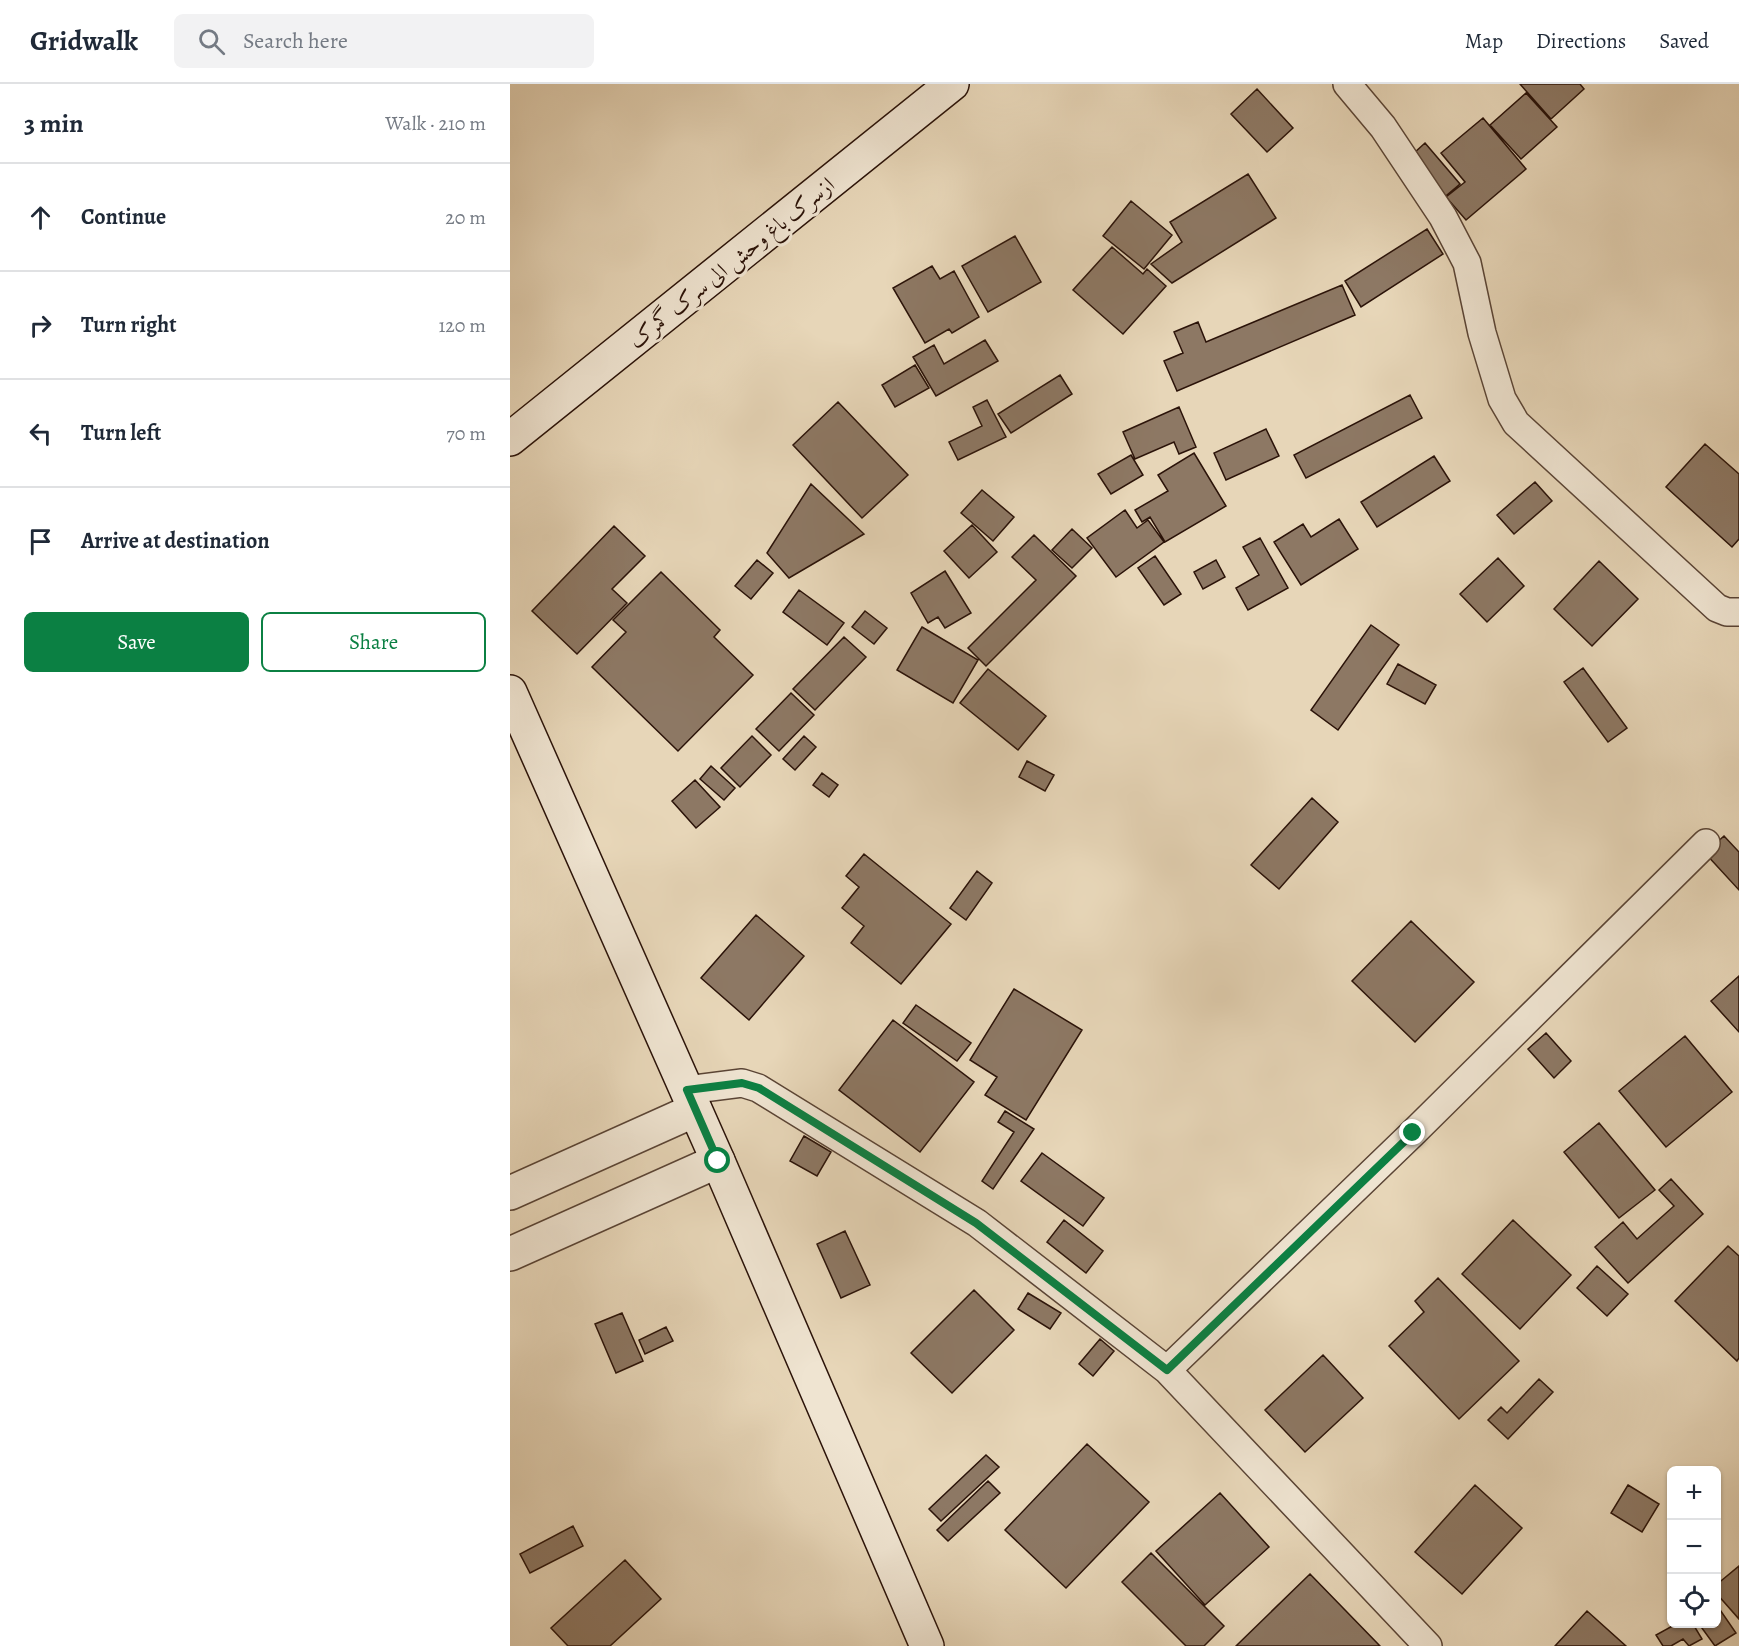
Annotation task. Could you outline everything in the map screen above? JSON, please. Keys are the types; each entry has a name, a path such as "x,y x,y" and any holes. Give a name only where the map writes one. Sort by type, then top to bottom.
{"main road":[{"name":"ازسرک باغ وحش الی سرک گمرک","path":"510,439 952,84"},
{"path":"510,692 718,1161 927,1646"},
{"path":"510,1193 691,1100"},
{"path":"510,1254 718,1161"}],"street":[{"path":"1347,84 1383,127 1443,216 1467,263 1482,333 1502,399 1516,423 1717,608 1727,612 1739,612"},
{"path":"1167,1370 1404,1141 1706,843"},
{"path":"691,1100 742,1083 759,1088 976,1223 1167,1370 1428,1646"}],"building":[{"path":"1520,84 1580,84 1584,89 1551,119"},
{"path":"1257,89 1293,128 1267,152 1231,114"},
{"path":"1526,93 1557,127 1521,159 1490,125"},
{"path":"1483,118 1526,169 1466,220 1446,197 1465,182 1441,153"},
{"path":"1425,143 1460,184 1441,200 1413,154"},
{"path":"1248,174 1276,218 1172,283 1151,264 1182,242 1170,222"},
{"path":"1131,201 1172,235 1144,269 1103,236"},
{"path":"1427,229 1443,254 1361,307 1345,281"},
{"path":"1015,236 1041,282 988,312 962,266"},
{"path":"1112,247 1143,274 1147,269 1166,286 1123,334 1073,290"},
{"path":"932,266 940,279 954,271 979,317 952,333 949,329 925,343 893,288"},
{"path":"1342,285 1355,315 1177,391 1164,361 1183,353 1174,332 1198,322 1206,342"},
{"path":"985,340 998,361 936,396 913,357 934,345 944,364"},
{"path":"915,365 929,388 895,407 882,385"},
{"path":"1060,375 1072,394 1011,433 998,414"},
{"path":"1410,395 1422,418 1306,478 1294,455"},
{"path":"987,400 1006,437 958,460 949,442 982,426 973,407"},
{"path":"838,402 908,475 862,518 793,445"},
{"path":"1179,407 1196,447 1179,454 1174,442 1135,459 1123,432"},
{"path":"1266,429 1279,456 1226,480 1214,453"},
{"path":"1705,444 1739,474 1739,539 1732,547 1666,487"},
{"path":"1194,453 1226,506 1165,542 1150,517 1142,522 1135,510 1168,491 1158,475"},
{"path":"1131,455 1143,475 1111,494 1098,474"},
{"path":"1434,456 1450,481 1377,527 1361,502"},
{"path":"1535,482 1552,501 1514,534 1497,515"},
{"path":"811,484 864,534 789,578 767,553"},
{"path":"982,490 1014,517 993,541 961,513"},
{"path":"1125,510 1137,528 1148,520 1164,542 1116,577 1087,538"},
{"path":"1339,519 1358,549 1301,585 1274,542 1303,524 1311,537"},
{"path":"972,525 997,552 969,578 944,551"},
{"path":"614,526 645,556 612,589 627,603 577,654 532,611"},
{"path":"1072,529 1092,548 1072,568 1052,550"},
{"path":"1034,535 1076,576 986,666 968,648 1036,580 1012,557"},
{"path":"1260,538 1288,588 1248,610 1236,588 1259,575 1243,547"},
{"path":"1155,556 1181,594 1164,605 1138,568"},
{"path":"1498,558 1524,586 1487,622 1460,594"},
{"path":"757,560 773,573 751,599 735,586"},
{"path":"1216,560 1225,577 1203,589 1194,572"},
{"path":"1599,561 1638,599 1592,646 1554,609"},
{"path":"945,571 971,613 945,628 938,617 928,623 911,593"},
{"path":"661,572 720,630 714,637 753,675 678,751 592,667 626,632 613,620"},
{"path":"799,590 844,623 827,645 783,612"},
{"path":"865,611 887,628 874,644 852,627"},
{"path":"1371,625 1399,645 1338,730 1311,710"},
{"path":"922,627 978,660 953,703 897,670"},
{"path":"844,637 866,657 815,710 793,689"},
{"path":"1398,664 1436,685 1425,704 1387,684"},
{"path":"1583,668 1627,728 1608,742 1564,682"},
{"path":"988,669 1046,716 1018,750 960,703"},
{"path":"791,693 814,715 779,751 756,729"},
{"path":"752,736 771,755 740,787 721,768"},
{"path":"804,736 816,747 795,770 783,759"},
{"path":"1027,761 1054,775 1045,791 1019,777"},
{"path":"711,766 735,788 724,800 700,779"},
{"path":"822,773 838,785 829,797 813,785"},
{"path":"695,780 720,807 696,828 672,801"},
{"path":"1312,798 1338,822 1279,889 1251,865"},
{"path":"1724,836 1739,852 1739,890 1705,853"},
{"path":"864,854 951,924 901,984 851,943 864,926 842,908 859,887 846,876"},
{"path":"977,871 992,883 966,920 950,908"},
{"path":"756,915 804,956 749,1020 701,978"},
{"path":"1411,921 1474,982 1415,1042 1352,981"},
{"path":"1739,976 1739,1032 1711,1001"},
{"path":"1014,989 1082,1030 1026,1120 985,1095 997,1077 970,1060"},
{"path":"916,1005 971,1043 957,1061 903,1023"},
{"path":"893,1020 974,1082 920,1152 839,1090"},
{"path":"1546,1033 1571,1061 1554,1078 1528,1049"},
{"path":"1685,1036 1732,1092 1666,1147 1619,1091"},
{"path":"1005,1111 1034,1129 993,1189 982,1181 1014,1132 998,1122"},
{"path":"1599,1123 1655,1190 1619,1218 1564,1152"},
{"path":"804,1136 831,1152 817,1176 790,1161"},
{"path":"1042,1153 1104,1198 1083,1226 1021,1181"},
{"path":"1671,1179 1703,1214 1628,1283 1595,1247 1623,1222 1637,1239 1674,1206 1659,1190"},
{"path":"1064,1220 1103,1251 1086,1273 1047,1242"},
{"path":"1513,1220 1571,1275 1520,1329 1462,1274"},
{"path":"845,1231 870,1285 841,1298 817,1244"},
{"path":"1728,1246 1739,1256 1739,1358 1737,1361 1675,1301"},
{"path":"1597,1266 1628,1294 1607,1316 1577,1288"},
{"path":"1438,1278 1519,1361 1459,1419 1389,1346 1424,1312 1415,1301"},
{"path":"974,1290 1014,1330 952,1393 911,1353"},
{"path":"1028,1293 1061,1313 1050,1329 1018,1309"},
{"path":"622,1313 643,1361 616,1373 595,1324"},
{"path":"666,1327 673,1341 645,1354 639,1340"},
{"path":"1100,1339 1114,1351 1093,1376 1079,1364"},
{"path":"1323,1355 1363,1398 1305,1452 1265,1410"},
{"path":"1539,1379 1553,1392 1508,1439 1488,1420 1501,1407 1507,1413"},
{"path":"1087,1444 1149,1502 1066,1588 1005,1530"},
{"path":"986,1455 999,1467 941,1521 929,1509"},
{"path":"988,1481 1000,1493 948,1541 937,1530"},
{"path":"1475,1485 1522,1528 1462,1594 1415,1552"},
{"path":"1628,1485 1659,1504 1642,1532 1611,1513"},
{"path":"1220,1493 1269,1547 1205,1605 1156,1551"},
{"path":"573,1526 583,1546 530,1573 520,1554"},
{"path":"1151,1553 1224,1626 1204,1646 1186,1646 1122,1582"},
{"path":"625,1560 661,1599 610,1646 568,1646 551,1628"},
{"path":"1739,1566 1739,1619 1721,1599 1721,1581"},
{"path":"1310,1574 1380,1646 1236,1646"},
{"path":"1587,1611 1626,1646 1555,1646"},
{"path":"1721,1611 1736,1633 1715,1646 1702,1628 1721,1628"},
{"path":"1669,1628 1695,1628 1702,1639 1689,1646 1683,1639 1671,1646 1663,1646 1656,1635"}],"route":[{"path":"718,1161 687,1090 742,1083 759,1088 976,1223 1167,1370 1413,1133"}]}
